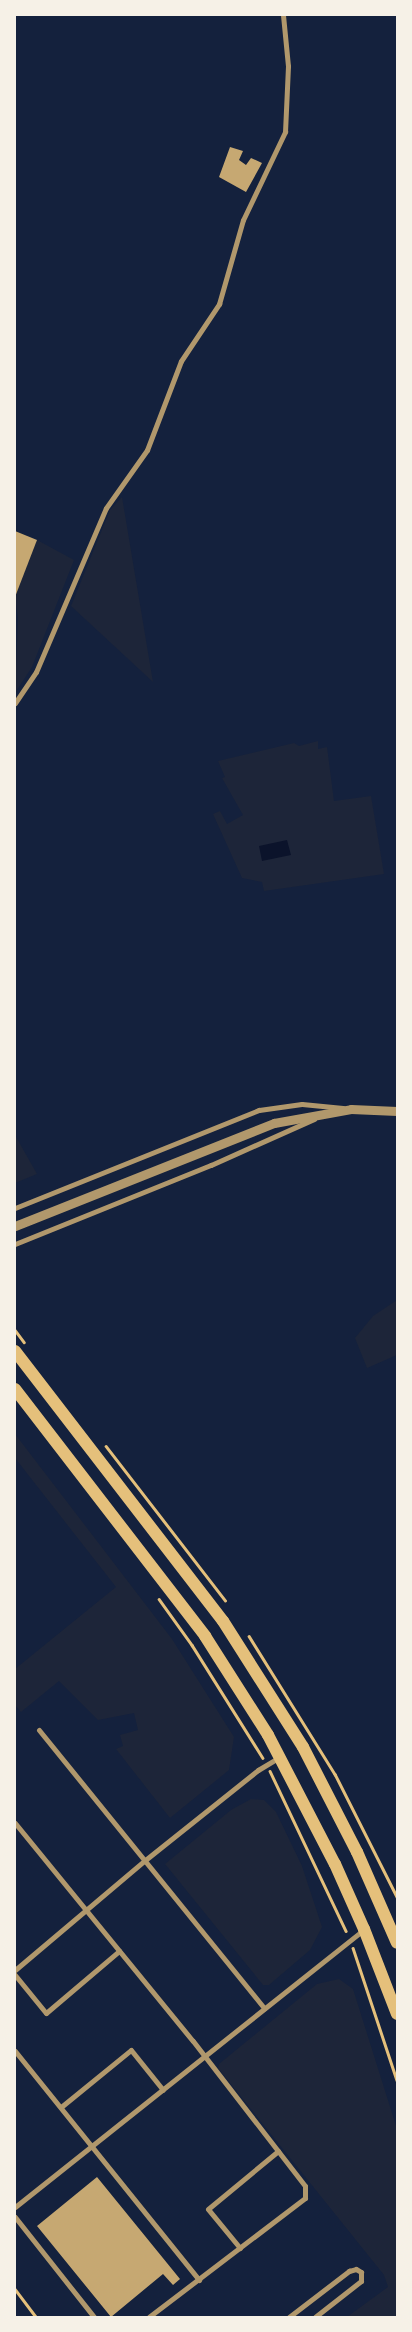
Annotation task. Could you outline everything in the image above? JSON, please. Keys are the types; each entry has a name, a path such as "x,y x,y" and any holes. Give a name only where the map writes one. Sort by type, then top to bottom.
{"main road":[{"path":"15,1351 223,1621 303,1748 357,1852 397,1943"},
{"path":"15,1388 205,1636 280,1757 364,1929 397,2014"}],"street":[{"path":"15,703 36,672 106,508 147,450 182,361 219,304 243,220 285,132 288,66 283,15"},
{"path":"15,1208 259,1110 302,1104 397,1111"},
{"path":"15,1226 259,1128 351,1109"},
{"path":"15,1244 202,1169 331,1112"},
{"path":"39,1730 264,2008"},
{"path":"15,1970 144,1861 267,1764 280,1757"},
{"path":"16,1827 86,1910 303,2182 305,2198 149,2317"},
{"path":"15,2207 364,1929"},
{"path":"15,1975 46,2013 119,1951"},
{"path":"15,2050 199,2280"},
{"path":"61,2107 131,2050 163,2090"},
{"path":"15,2062 21,2058"},
{"path":"240,2248 208,2209 278,2151"},
{"path":"15,2217 94,2317"},
{"path":"289,2317 349,2271 356,2269 361,2272 361,2281 315,2317"}],"path":[{"path":"155,1593 192,1645 267,1764 350,1941 397,2080"},
{"path":"15,2290 36,2317"}],"shaded area":[{"path":"122,497 153,682 71,606 110,510"},
{"path":"37,540 74,560 32,667 15,693 18,618 15,597"},
{"path":"318,741 318,749 327,747 334,801 371,796 384,874 264,891 262,882 242,878 213,814 220,811 227,824 243,815 222,778 225,777 218,761 294,743 299,746"},
{"path":"287,840 291,855 262,861 259,846"},
{"path":"15,1135 37,1174 15,1183"},
{"path":"397,1300 397,1355 367,1368 355,1338 373,1316"},
{"path":"15,1434 172,1639 234,1737 229,1770 170,1818 116,1749 123,1746 120,1735 138,1730 134,1713 98,1720 59,1681 21,1712 15,1705 15,1669 116,1587 15,1458"},
{"path":"251,1799 264,1800 276,1812 302,1866 322,1927 310,1950 269,1985 263,1985 165,1864 231,1810"},
{"path":"339,1979 353,1989 397,2129 397,2317 347,2317 388,2287 384,2275 218,2068 219,2064 317,1984"}],"building":[{"path":"230,147 243,151 239,160 246,165 251,158 262,163 246,192 219,177"},
{"path":"15,531 37,540 15,597"},
{"path":"97,2177 180,2279 173,2285 163,2274 111,2317 37,2226"}]}
